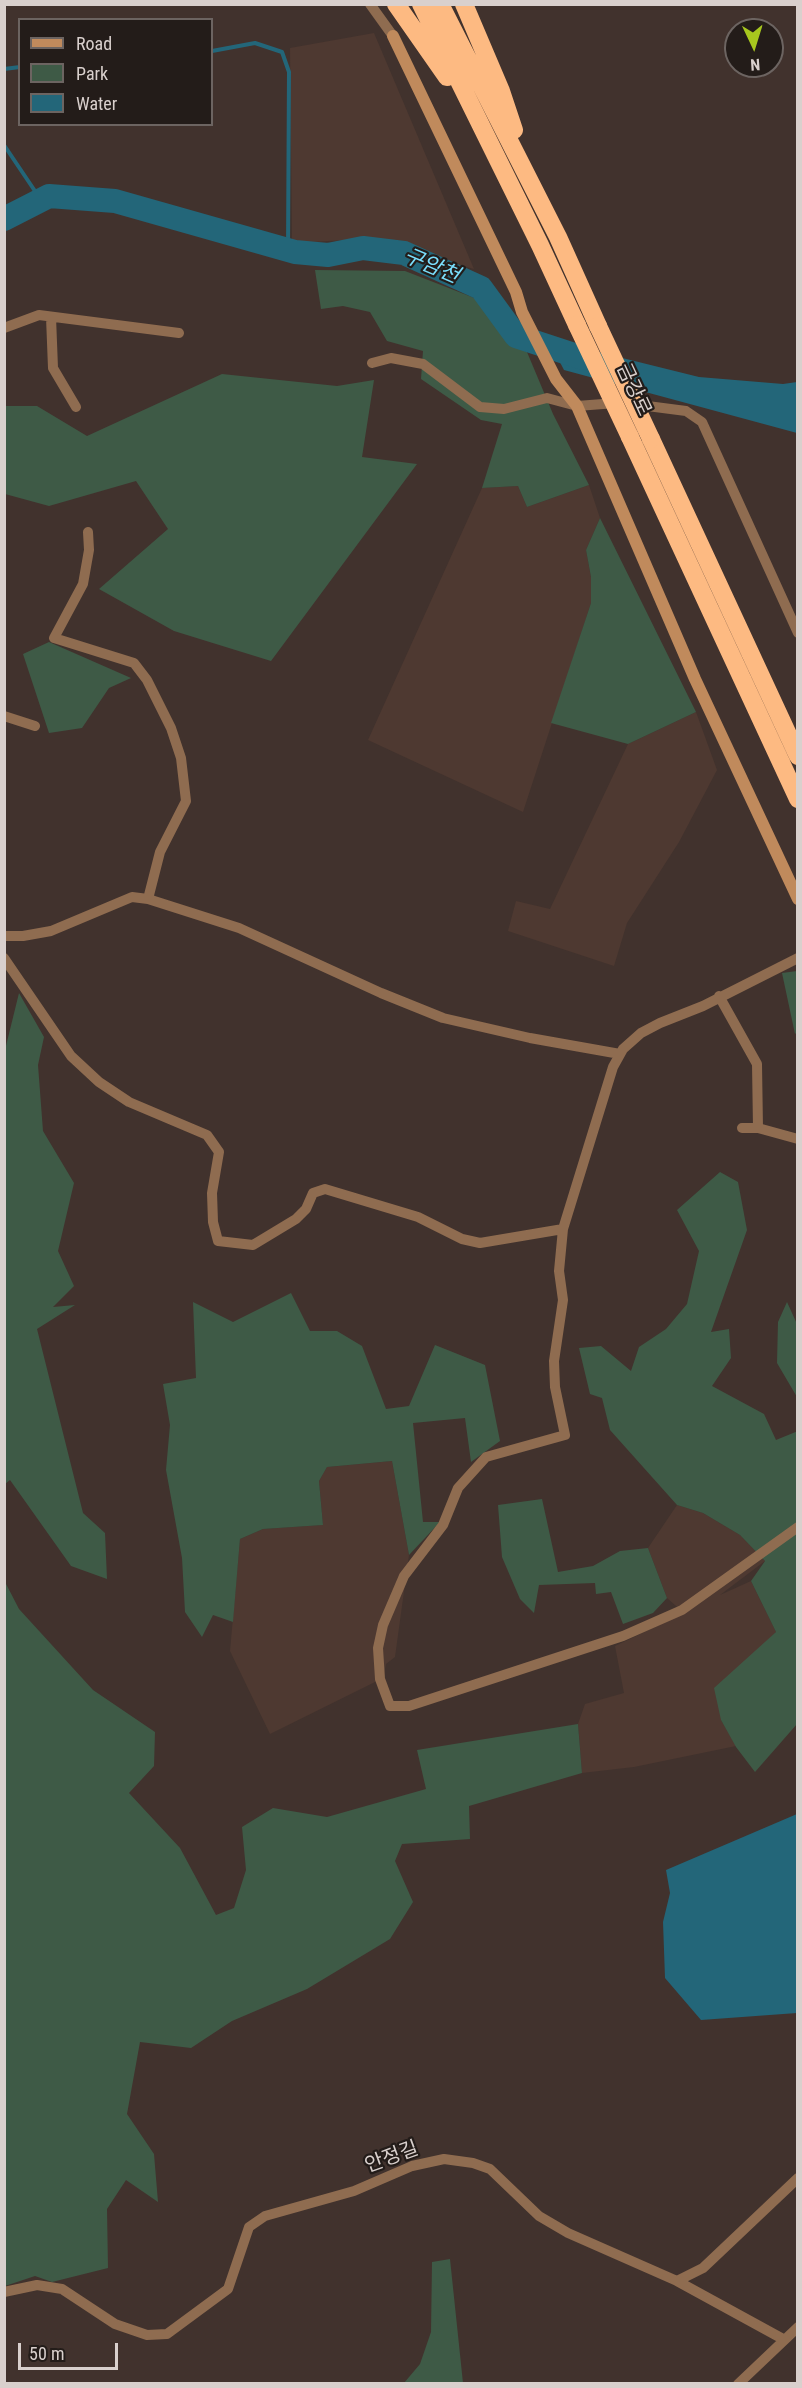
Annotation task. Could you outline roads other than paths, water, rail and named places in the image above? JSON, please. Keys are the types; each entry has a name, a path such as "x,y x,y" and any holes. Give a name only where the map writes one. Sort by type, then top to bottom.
{"highway":[{"path":"396,4 472,115 540,245"},
{"name":"금강로","path":"421,4 540,245 798,799"},
{"name":"금강로","path":"440,4 558,237 798,756"},
{"path":"464,4 558,237"}],"street":[{"path":"370,4 393,36 516,292 522,312 556,379 577,406 695,679 798,899"},
{"path":"4,328 39,315 179,333"},
{"path":"51,316 53,368 76,407"},
{"path":"372,363 392,358 423,364 480,407 504,409 547,398 577,406 630,404 686,411 702,422 798,633"},
{"path":"88,532 89,550 83,584 54,638 134,663 147,680 171,728 181,758 186,801 160,852 148,899"},
{"path":"4,716 36,726"},
{"path":"4,936 23,936 51,931 132,897 148,899 239,928 381,993 443,1018 530,1038 620,1054"},
{"path":"4,958 71,1056 99,1082 129,1102 207,1135 219,1152 212,1193 213,1222 219,1241 253,1245 296,1219 306,1209 313,1193 325,1189 418,1217 462,1239 480,1244 563,1229"},
{"path":"798,958 641,1033 620,1054 613,1067 563,1229 559,1271 563,1300 554,1361 555,1387 565,1435 486,1457 458,1488 443,1525 404,1576 383,1625 378,1648 380,1679 390,1706 409,1706 623,1636 682,1610 798,1527"},
{"path":"719,996 757,1064 758,1128"},
{"path":"741,1128 758,1128 798,1139"},
{"name":"안정길","path":"4,2292 37,2285 62,2289 115,2324 147,2335 167,2334 228,2289 249,2227 266,2216 354,2191 412,2166 444,2159 473,2163 490,2169 540,2216 568,2234 677,2281 783,2338"},
{"path":"677,2281 703,2268 798,2178"},
{"path":"738,2384 783,2338 798,2327"}],"water":[{"path":"547,337 699,377 783,384 797,382 797,433 564,370"},
{"path":"797,1814 797,2013 701,2020 665,1978 663,1922 670,1893 666,1870"}],"waterway":[{"path":"213,51 255,43 282,52 289,72 288,250"},
{"path":"4,69 18,67"},
{"path":"4,145 41,200"},
{"name":"구암천","path":"4,219 49,196 115,201 295,252 328,255 363,248 404,253 481,288 516,336 583,358"}]}
